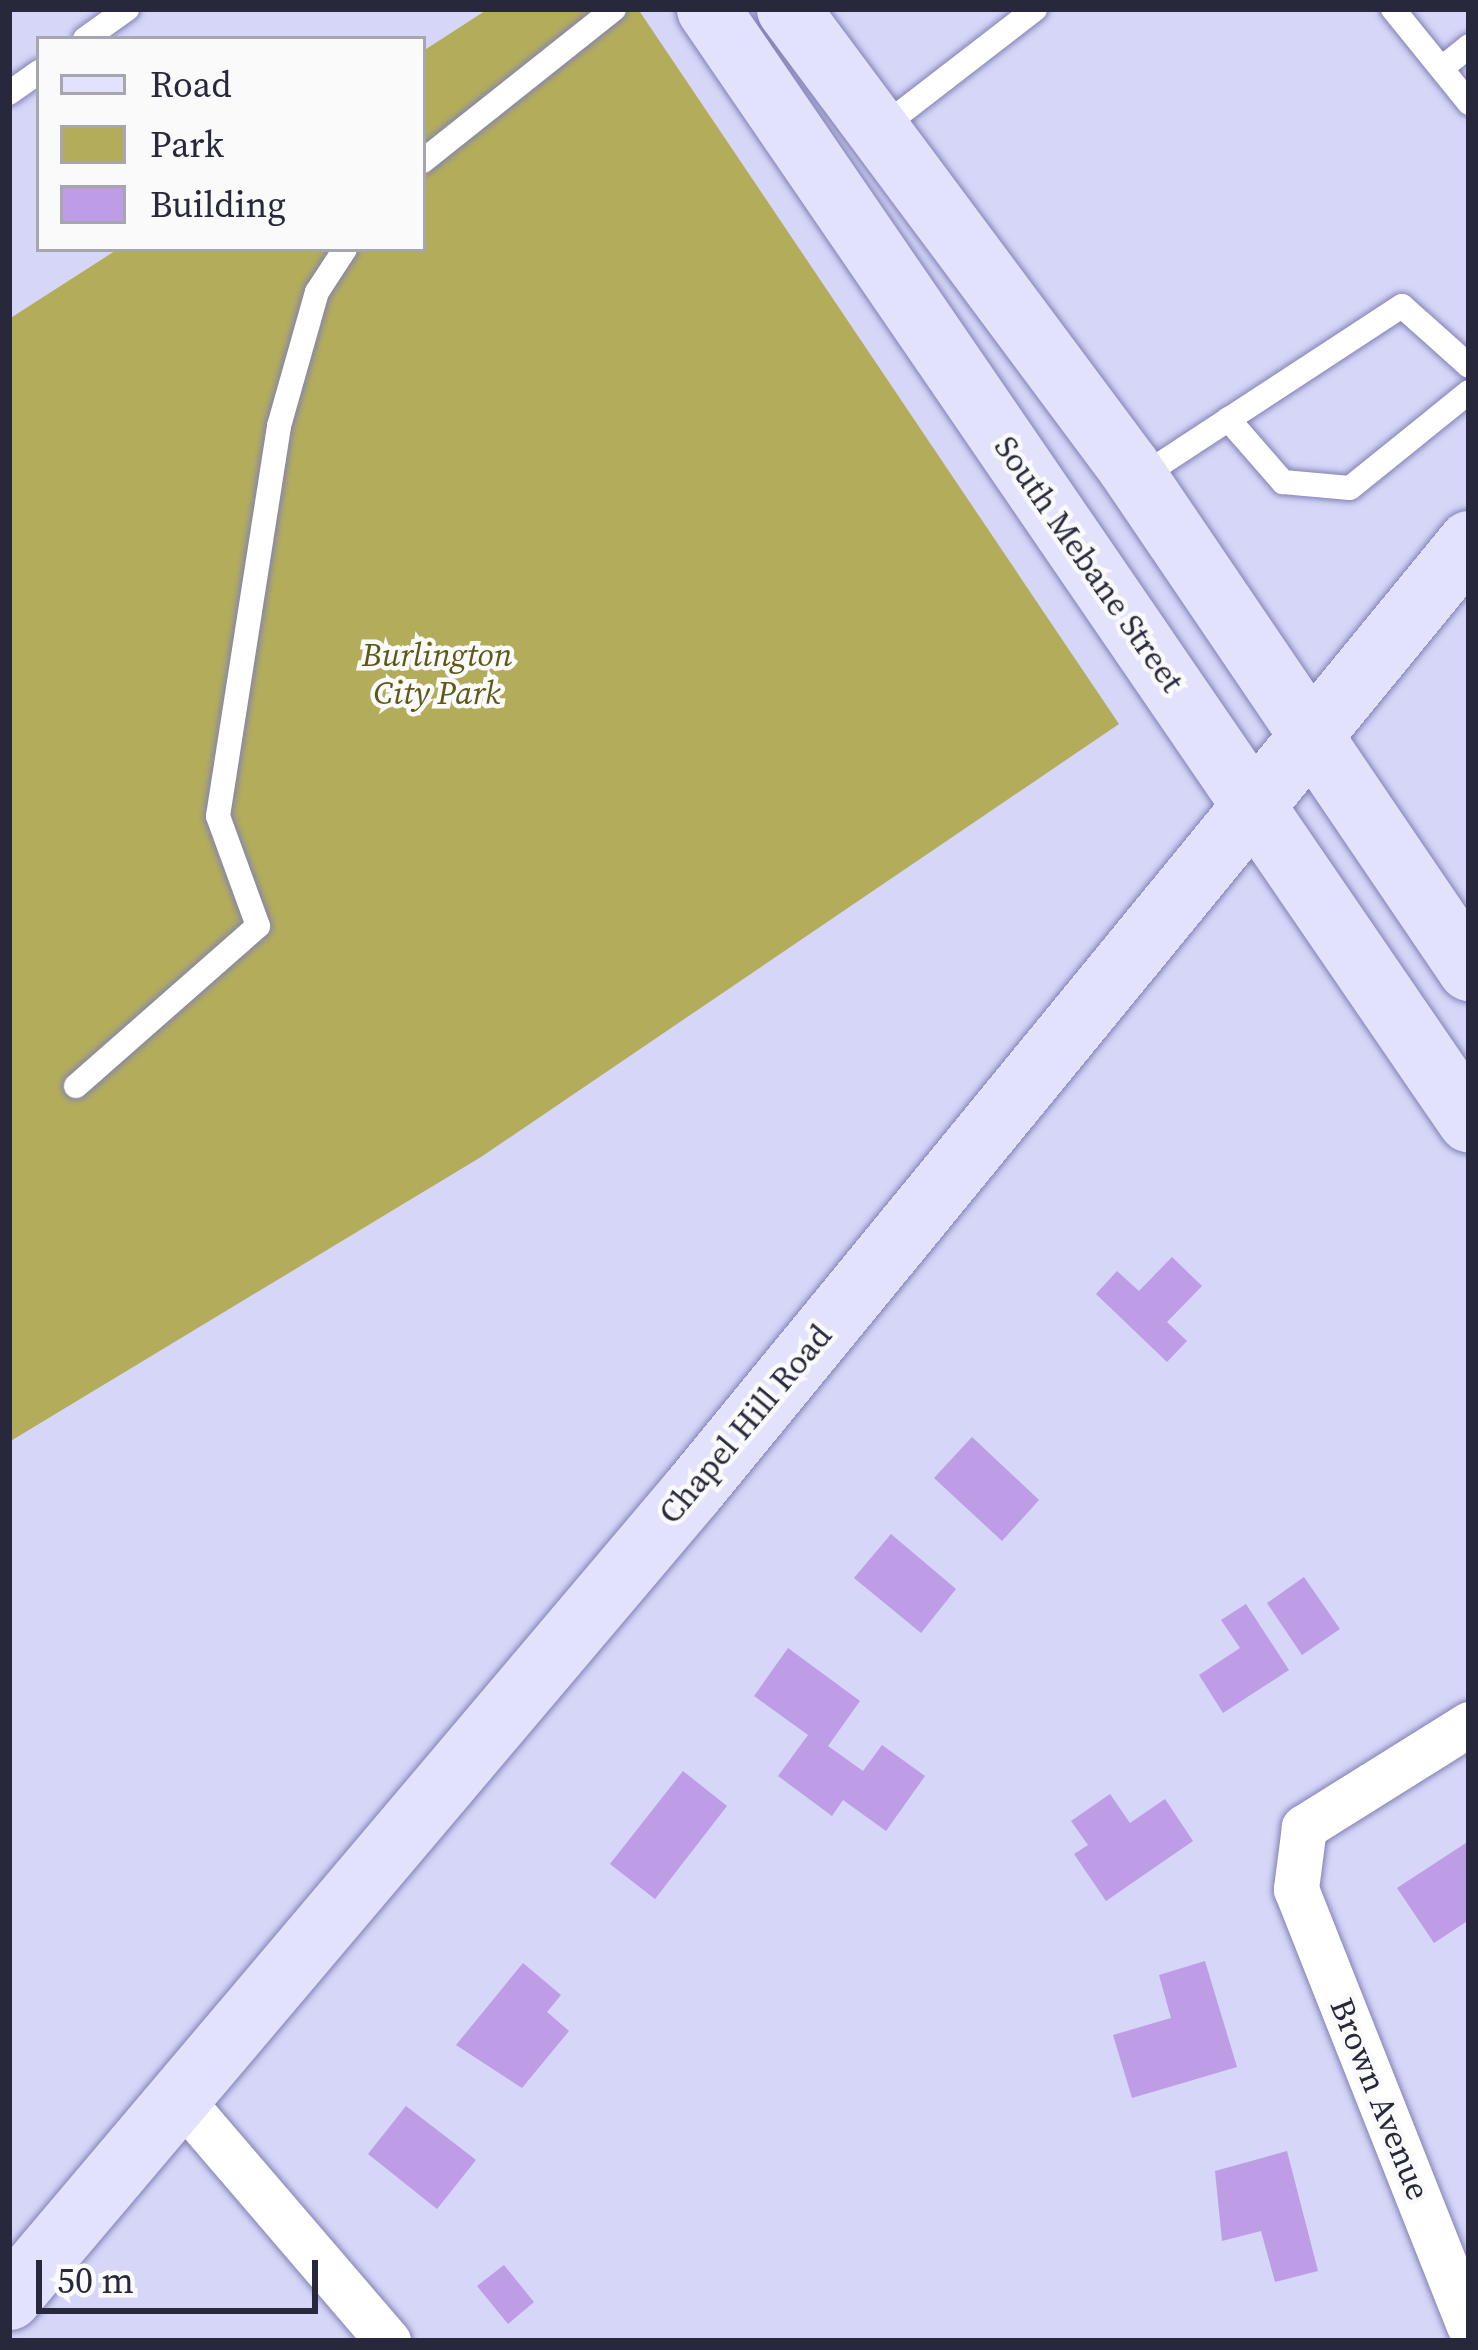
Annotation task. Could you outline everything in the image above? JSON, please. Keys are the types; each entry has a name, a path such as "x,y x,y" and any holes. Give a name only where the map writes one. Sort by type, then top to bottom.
{"street":[{"name":"South Mebane Street","path":"708,9 1255,801 1469,1121"},
{"path":"788,9 1137,479 1469,969"},
{"name":"Chapel Hill Road","path":"9,2298 1469,542"},
{"name":"Brown Avenue","path":"1469,1724 1304,1827 1297,1872 1469,2325"},
{"path":"178,2096 388,2341"}],"lane":[{"path":"89,36 128,9"},
{"path":"426,159 614,9"},
{"path":"880,129 1035,9"},
{"path":"1393,9 1469,103"},
{"path":"1442,68 1469,46"},
{"path":"9,93 36,74"},
{"path":"76,1086 258,926 218,816 279,426 317,292 343,252"},
{"path":"1137,479 1402,306 1469,366"},
{"path":"1228,419 1283,482 1350,488 1469,392"}],"green space":[{"name":"Burlington City Park","path":"488,9 638,9 1119,724 481,1157 9,1442 9,319 113,252 426,252 426,49"}],"building":[{"path":"1172,1257 1202,1286 1167,1322 1187,1341 1167,1362 1096,1294 1117,1271 1139,1291"},
{"path":"972,1437 1039,1500 1002,1541 934,1478"},
{"path":"891,1534 956,1589 921,1633 854,1578"},
{"path":"1304,1577 1340,1629 1302,1655 1267,1603"},
{"path":"1246,1604 1289,1670 1223,1713 1199,1675 1240,1648 1221,1620"},
{"path":"788,1648 860,1701 828,1746 863,1771 882,1745 925,1776 886,1831 843,1800 832,1816 778,1776 808,1735 754,1696"},
{"path":"683,1771 727,1806 655,1899 610,1864"},
{"path":"1110,1794 1130,1823 1165,1799 1193,1841 1106,1901 1074,1854 1088,1845 1071,1821"},
{"path":"1469,1841 1469,1920 1434,1943 1397,1888"},
{"path":"1205,1961 1237,2067 1132,2098 1113,2035 1171,2018 1159,1975"},
{"path":"523,1963 561,1995 547,2012 569,2031 522,2088 456,2045"},
{"path":"406,2106 476,2160 437,2209 368,2154"},
{"path":"1287,2151 1318,2271 1275,2282 1261,2231 1222,2241 1215,2171"},
{"path":"504,2265 534,2302 508,2324 477,2286"}]}
